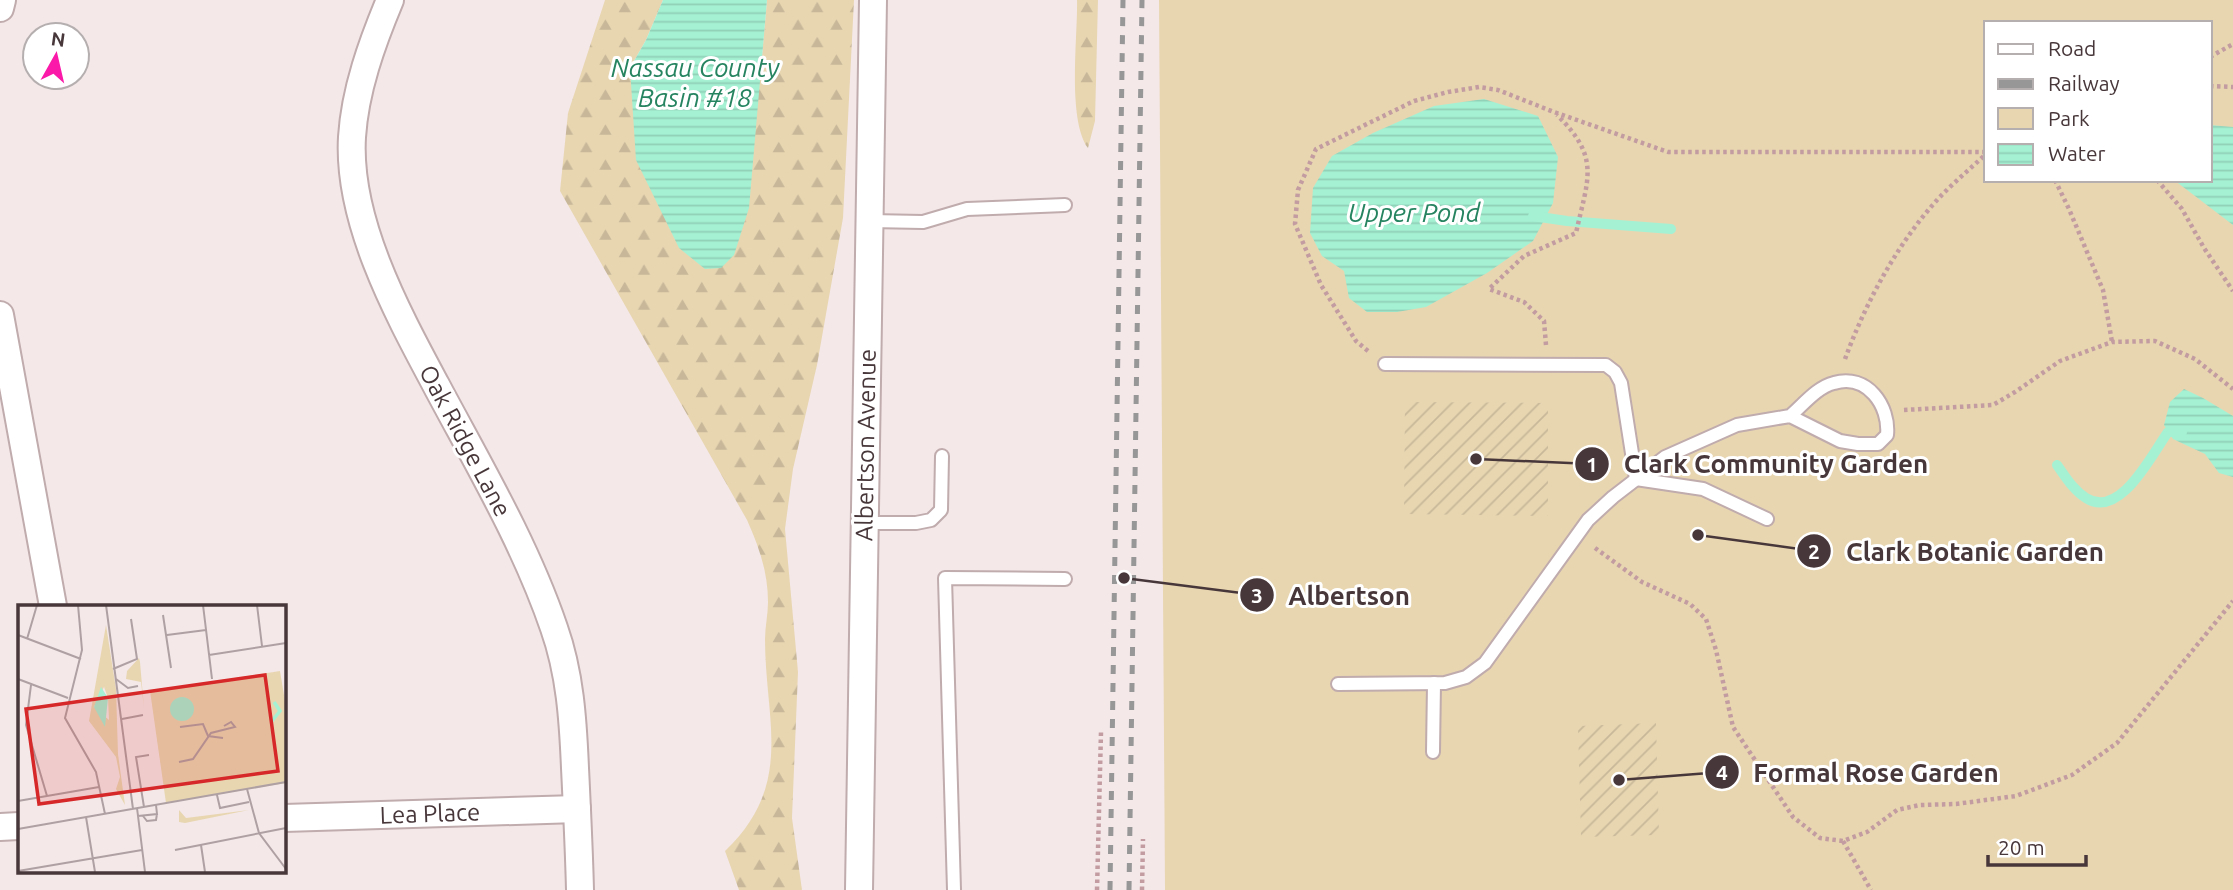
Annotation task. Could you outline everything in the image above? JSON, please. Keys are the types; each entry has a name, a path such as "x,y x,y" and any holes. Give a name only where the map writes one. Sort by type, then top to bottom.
{"street":[{"path":"0,8 2,0"},
{"name":"Oak Ridge Lane","path":"390,0 371,48 352,137 357,198 375,256 396,309 500,505 533,573 555,628 566,669 572,710 580,890"},
{"name":"Albertson Avenue","path":"859,890 873,0"},
{"path":"0,315 53,605"},
{"name":"Lea Place","path":"285,818 577,809"},
{"path":"0,827 18,826"}],"lane":[{"path":"870,221 923,222 967,209 1065,205"},
{"path":"1385,364 1605,365 1615,372 1621,383 1636,479"},
{"path":"1338,684 1434,683 1466,677 1485,663 1588,520 1665,457 1737,425 1790,416 1825,386 1845,381 1858,384 1880,399 1886,411 1887,435 1871,445 1840,441 1790,416"},
{"path":"865,523 916,523 931,520 941,510 942,456"},
{"path":"1636,479 1703,489 1767,519"},
{"path":"954,890 945,578 1065,579"},
{"path":"1433,752 1434,683"}],"path":[{"path":"2212,56 2233,44"},
{"path":"2212,86 2233,87"},
{"path":"1385,364 1356,341 1321,285 1295,224 1298,190 1316,149 1414,101 1448,92 1479,88 1498,90 1554,113 1668,152 1984,153"},
{"path":"1547,363 1544,321 1524,302 1489,289 1524,256 1576,233 1588,173 1588,159 1576,133 1554,113"},
{"path":"1845,381 1844,361 1859,322 1902,247 1939,199 1984,155"},
{"path":"2056,182 2103,290 2112,342"},
{"path":"2159,182 2182,209 2233,291"},
{"path":"1886,411 1993,405 2060,361 2112,342 2155,341 2195,359 2233,389"},
{"path":"1577,535 1642,582 1690,604 1706,619 1716,650 1733,727 1793,817 1820,838 1843,841 1867,831 1897,810 1920,805 1956,804 2016,796 2073,775 2117,743 2233,601"},
{"path":"1097,890 1101,732"},
{"path":"1142,890 1143,838"},
{"path":"1843,841 1871,890"}],"green space":[{"path":"605,0 663,0 646,40 630,68 760,78 767,0 854,0 843,218 817,365 793,469 785,529 798,672 792,818 802,890 739,890 725,851 747,826 761,801 771,751 765,639 768,591 759,550 747,520 560,191 568,113"},
{"path":"1077,0 1098,0 1095,121 1088,148 1082,135 1076,98"},
{"path":"1159,0 2233,0 2233,890 1165,890"},
{"path":"1405,402 1548,403 1548,516 1404,514"},
{"path":"1656,723 1659,835 1581,837 1578,726"}],"water":[{"name":"Nassau County Basin #18","path":"663,0 767,0 749,208 734,255 721,268 705,269 679,248 636,160 630,68 646,40"},
{"name":"Upper Pond","path":"1484,99 1538,116 1558,157 1553,203 1533,241 1487,273 1426,307 1397,312 1367,312 1349,298 1344,271 1322,256 1310,233 1313,188 1332,156 1373,133 1434,106"},
{"path":"2212,125 2233,127 2233,225 2177,182 2212,182"},
{"path":"2184,389 2233,416 2233,477 2219,473 2205,454 2173,439 2164,425 2170,402"}],"waterway":[{"path":"1533,216 1671,229"},
{"path":"2057,465 2081,495 2099,502 2111,500 2123,493 2134,481 2168,432 2182,432"}],"railway":[{"path":"1110,890 1123,0"},
{"path":"1129,890 1142,0"}],"place":[{"name":"Clark Community Garden","path":"1476,459"},
{"name":"Clark Botanic Garden","path":"1698,535"},
{"name":"Albertson","path":"1124,578"},
{"name":"Formal Rose Garden","path":"1619,780"}]}
